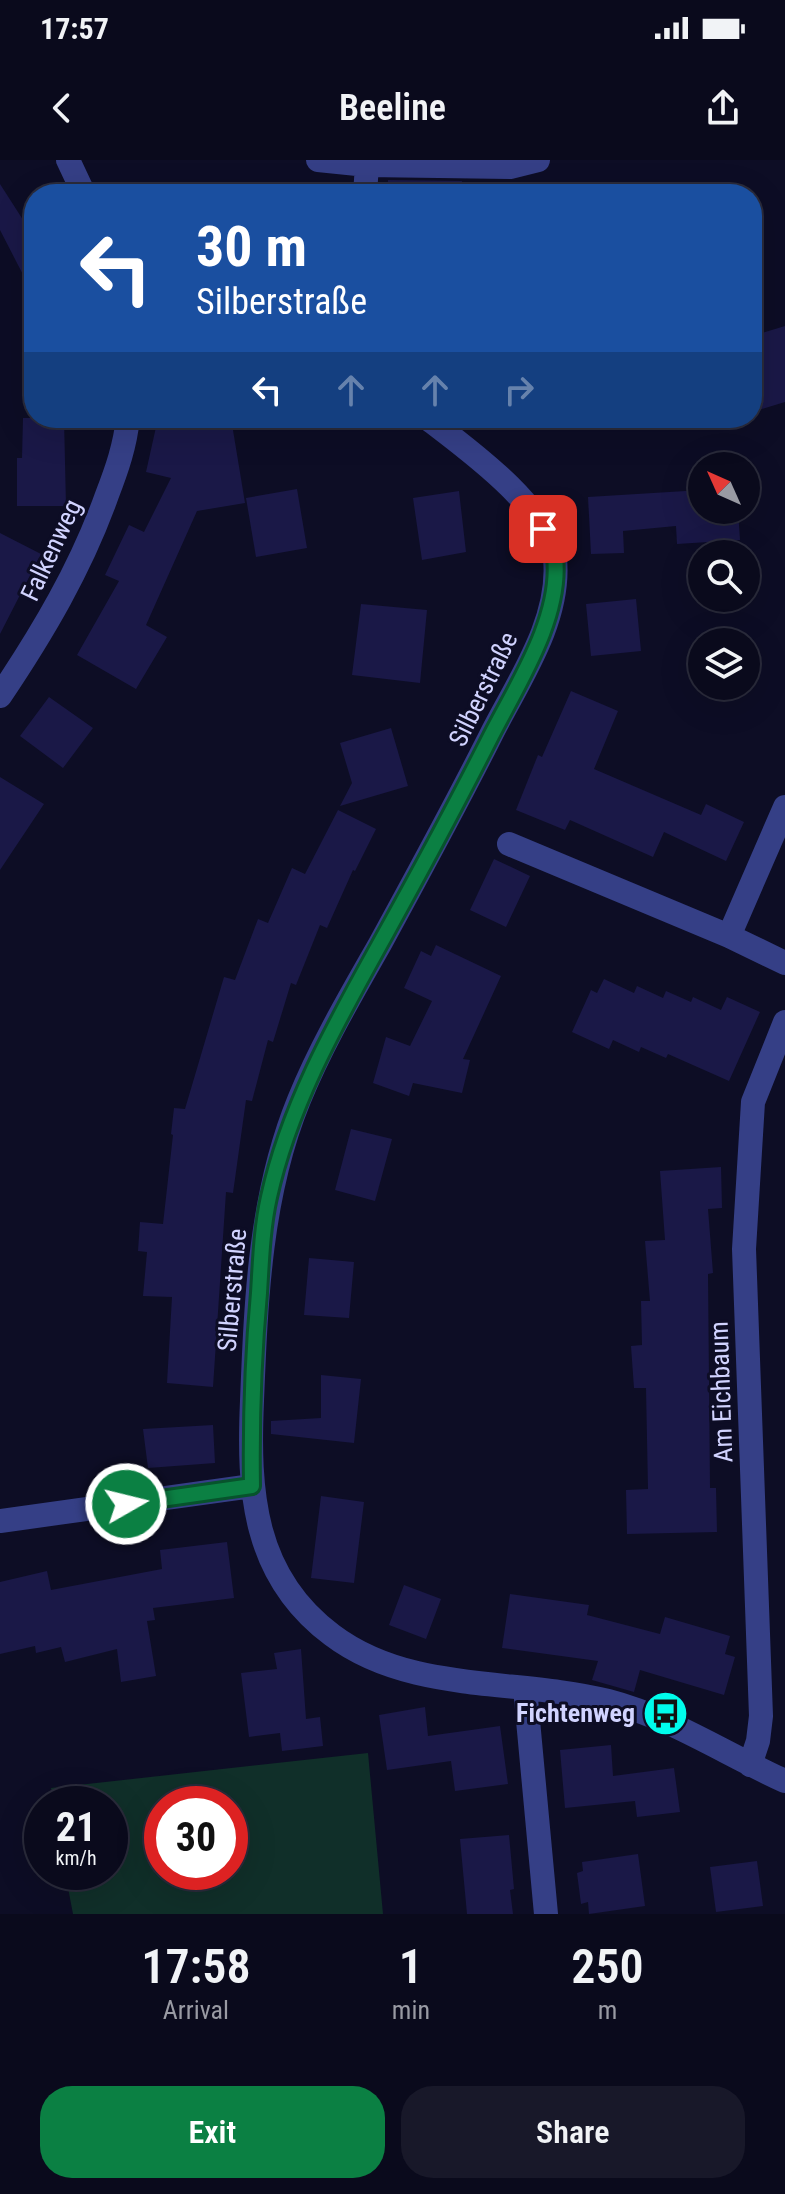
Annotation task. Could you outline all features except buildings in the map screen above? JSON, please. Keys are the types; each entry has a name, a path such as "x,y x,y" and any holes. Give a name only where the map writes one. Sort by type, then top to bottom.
{"street":[{"path":"68,160 79,184"},
{"path":"318,160 367,165 510,167 538,160"},
{"path":"366,184 367,165"},
{"name":"Falkenweg","path":"0,696 45,629 92,538 125,445 127,428"},
{"name":"Silberstraße","path":"439,428 506,482 543,529 555,554 555,586 548,616 533,653 449,819 342,1012 298,1101 269,1199 254,1349 252,1486 270,1563 285,1588 330,1634 361,1654 428,1675 568,1693 612,1702 648,1715 785,1781"},
{"path":"729,936 785,807"},
{"path":"509,844 729,936 785,963"},
{"name":"Am Eichbaum","path":"750,1765 758,1741 761,1716 744,1249 753,1102 785,1022"},
{"path":"0,1521 252,1486"},
{"path":"525,1688 546,1914"}],"green space":[{"path":"368,1753 383,1914 73,1914 68,1890 128,1890 128,1786 69,1786"}],"place":[{"name":"Fichtenweg","path":"666,1713"}],"route":[{"path":"126,1504 252,1486 254,1349 262,1254 269,1199 282,1150 298,1101 320,1055 449,819 533,653 548,616 555,586 555,554 543,529"}]}
